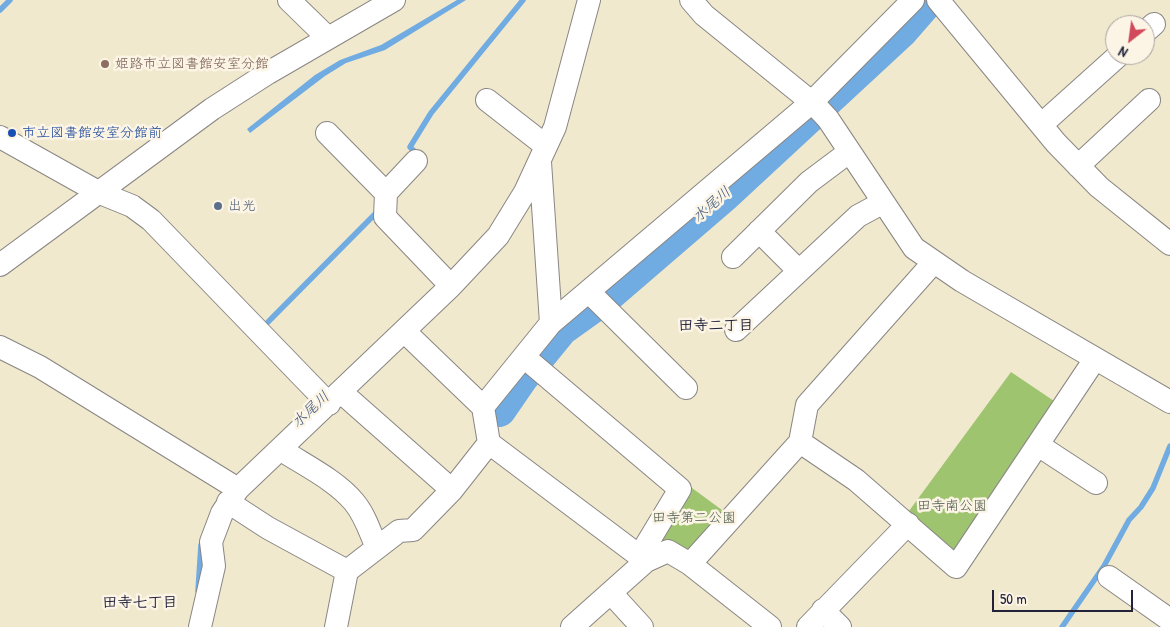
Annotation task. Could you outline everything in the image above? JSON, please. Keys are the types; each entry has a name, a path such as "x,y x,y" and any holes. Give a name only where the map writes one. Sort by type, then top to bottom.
{"street":[{"path":"289,0 328,38"},
{"path":"0,265 212,109 394,0"},
{"path":"200,627 214,566 211,542 230,491 280,449 328,395 404,332 498,236 525,192 541,149 555,127 589,0"},
{"path":"691,0 704,15 818,109 914,248 933,263 1170,402"},
{"path":"552,323 596,300 818,109 914,0"},
{"path":"938,0 1040,125 1078,166 1099,187 1170,244"},
{"path":"1040,125 1105,56"},
{"path":"483,407 531,362 552,323 541,149 487,100"},
{"path":"1078,166 1149,100"},
{"path":"327,132 386,193"},
{"path":"0,137 100,193 132,206 151,220 328,395 452,490"},
{"path":"733,257 809,182 849,152"},
{"path":"416,161 386,193 385,217 451,286"},
{"path":"736,330 858,216 882,203"},
{"path":"759,231 799,271"},
{"path":"690,564 800,442 807,405 933,263"},
{"path":"596,300 686,388"},
{"path":"404,332 483,407 489,442 646,561"},
{"path":"0,347 40,367 230,491 268,528 347,571"},
{"path":"800,442 856,480 956,567 1095,359"},
{"path":"531,362 680,489 645,547 646,561"},
{"path":"336,627 347,571 398,531 413,530 452,490 489,442"},
{"path":"1038,445 1096,483"},
{"path":"280,449 332,483 353,501 366,522 377,548"},
{"path":"808,627 908,524"},
{"path":"572,627 646,561 668,551 690,564 770,627"},
{"path":"1109,578 1170,620"},
{"path":"611,592 642,627"},
{"path":"823,610 840,627"}],"green space":[{"name":"田寺南公園","path":"1011,372 1054,401 961,548 952,550 906,515"},
{"name":"田寺第二公園","path":"688,485 726,513 691,552 653,546"}],"water":[{"path":"457,0 466,0 385,50 346,63 325,76 250,133 247,129 315,75 340,60 381,45"}],"waterway":[{"path":"0,10 10,0"},
{"path":"417,154 410,147 431,113 523,0"},
{"name":"水尾川","path":"499,410 521,378 561,329 603,299 725,194 901,31 928,0"},
{"path":"268,322 379,210"},
{"path":"1062,627 1104,566 1129,520 1141,507 1153,488 1170,446"},
{"path":"198,591 201,545"}],"place":[{"name":"姫路市立図書館安室分館","path":"105,64"},
{"name":"市立図書館安室分館前","path":"12,133"},
{"name":"出光","path":"218,206"}],"district":[{"name":"田寺二丁目","path":"716,326"},
{"name":"田寺七丁目","path":"140,603"}]}
